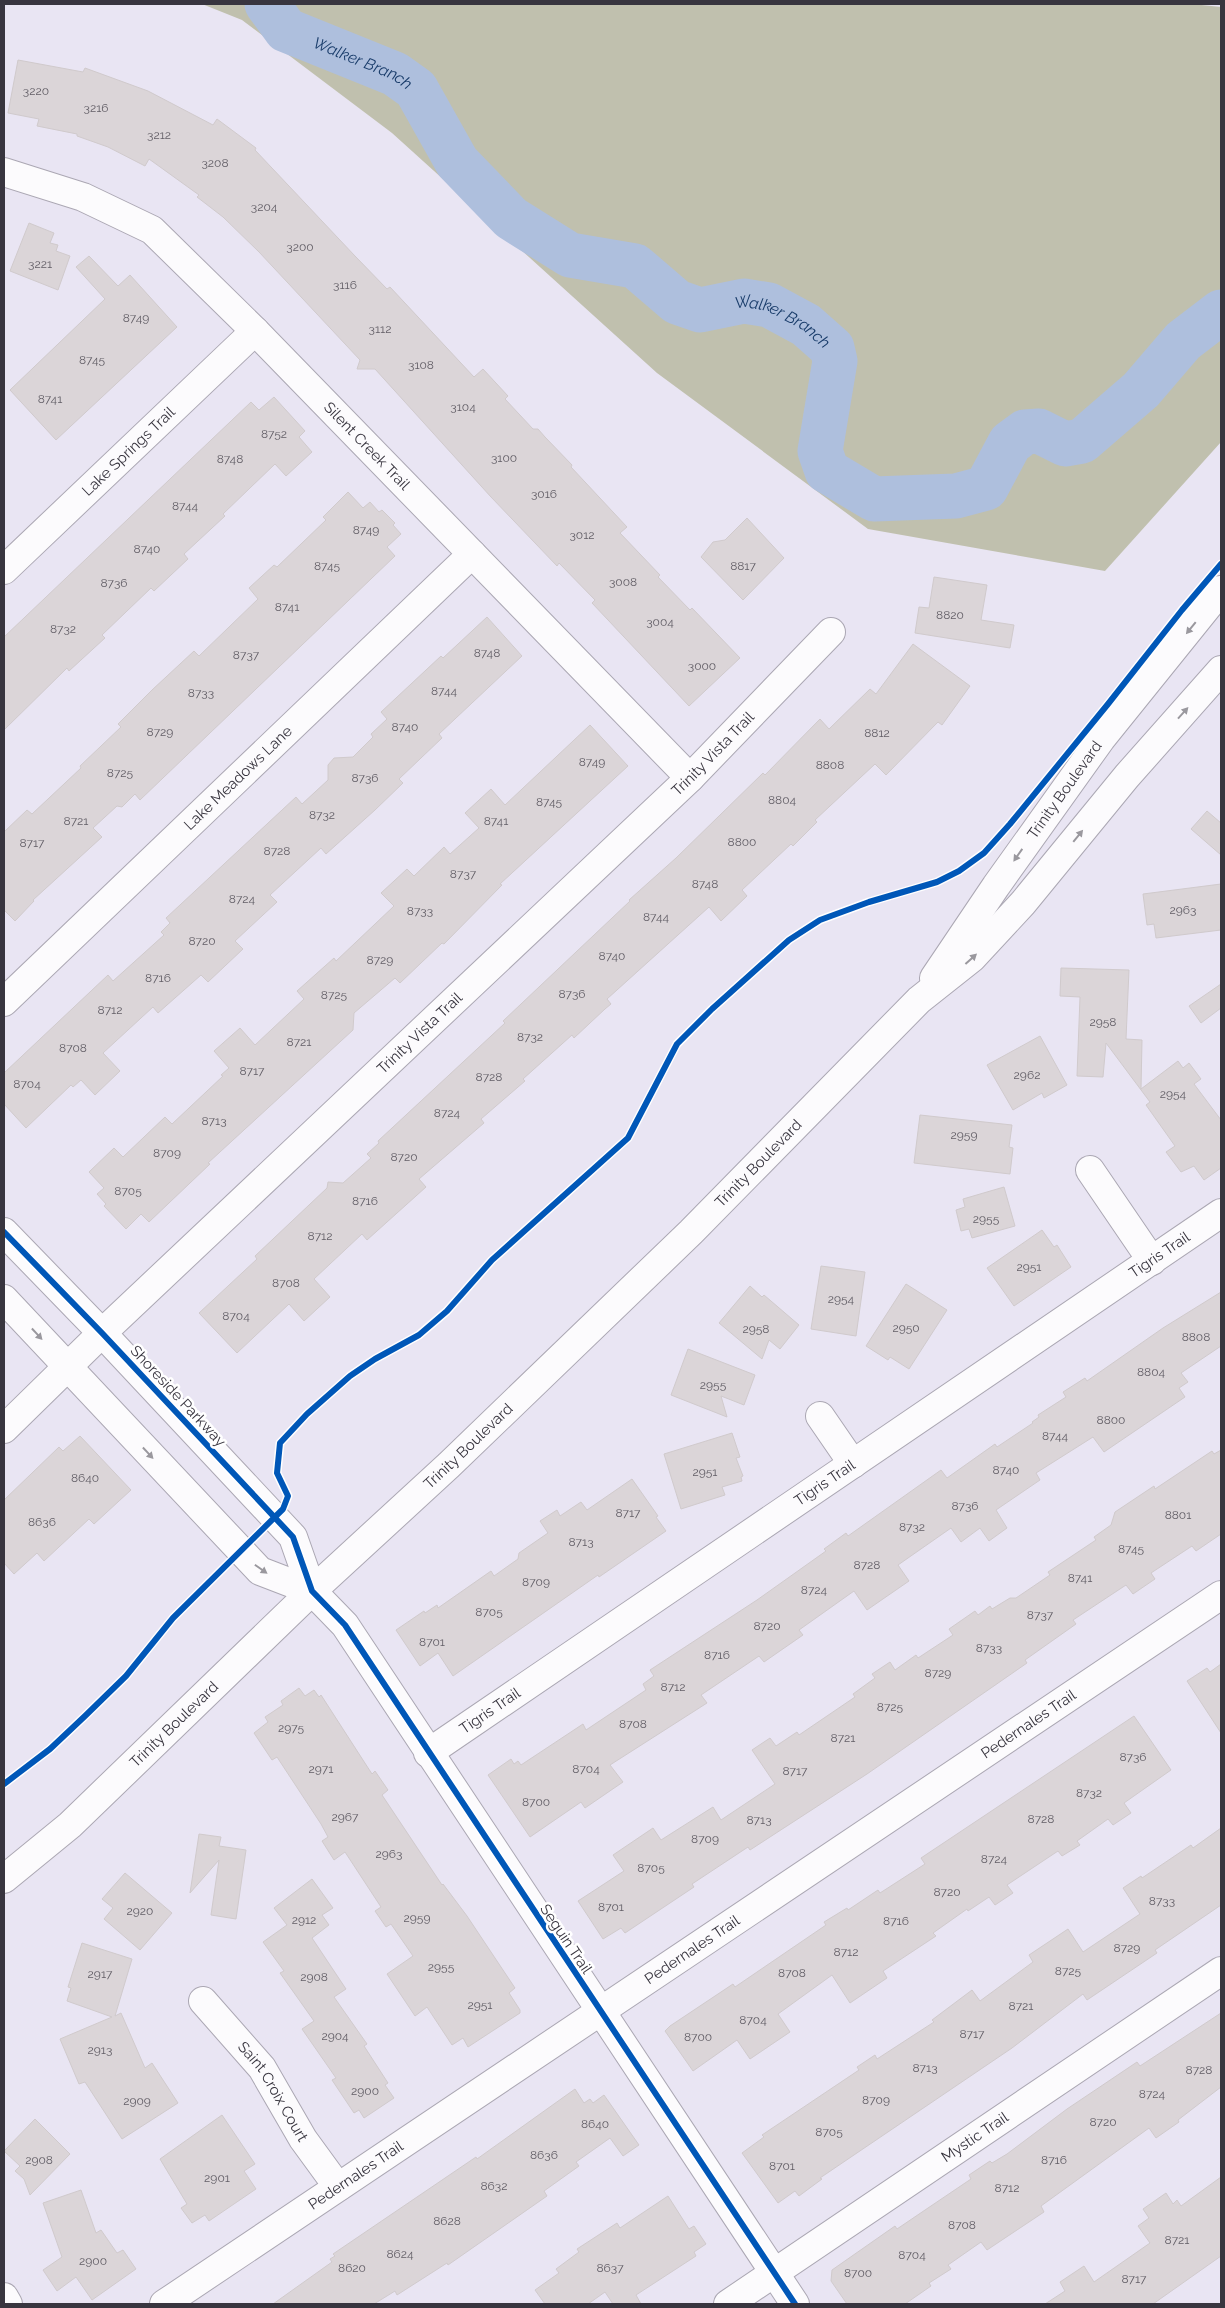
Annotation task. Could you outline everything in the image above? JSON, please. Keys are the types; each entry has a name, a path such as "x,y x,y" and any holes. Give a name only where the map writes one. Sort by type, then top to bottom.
{"street":[{"name":"Silent Creek Trail","path":"4,172 83,197 152,230 255,331 690,778"},
{"name":"Lake Springs Trail","path":"4,570 255,331"},
{"name":"Lake Meadows Lane","path":"4,1002 472,554"},
{"name":"Trinity Boulevard","path":"919,1000 996,886 1101,739 1221,590"},
{"name":"Trinity Vista Trail","path":"4,1429 67,1366 690,778 831,632"},
{"name":"Trinity Boulevard","path":"4,1879 70,1825 312,1591 449,1465 691,1232 919,1000 972,958 1023,903 1127,776 1221,670"},
{"path":"1090,1170 1152,1261"},
{"name":"Tigris Trail","path":"428,1753 1221,1213"},
{"name":"Shoreside Parkway","path":"4,1232 102,1333 293,1537 312,1591"},
{"path":"4,1298 260,1571 312,1591"},
{"path":"820,1416 853,1464"},
{"name":"Seguin Trail","path":"312,1591 345,1625 428,1753 795,2304"},
{"name":"Pedernales Trail","path":"164,2304 1221,1595"},
{"name":"Mystic Trail","path":"728,2304 1221,1971"},
{"name":"Saint Croix Court","path":"203,2001 262,2068 303,2139 338,2186"},
{"path":"4,2298 8,2304"}],"green space":[{"path":"202,4 1192,4 1221,7 1221,442 1105,571 868,529 657,373 392,133 242,20"}],"building":[{"path":"18,60 83,72 85,68 148,91 213,125 217,119 256,148 255,150 355,256 387,289 390,287 474,377 483,369 508,396 505,399 533,429 538,429 627,527 620,533 660,575 658,577 690,610 692,608 740,658 689,706 592,603 595,600 559,563 557,566 491,497 375,369 357,369 360,360 259,252 223,217 197,197 199,195 149,159 145,166 108,147 77,136 77,134 37,126 39,119 8,113"},
{"path":"29,223 54,233 50,243 58,245 56,251 70,256 58,290 10,271"},
{"path":"89,256 118,286 130,275 177,327 56,440 10,390 105,299 76,267"},
{"path":"274,397 305,431 299,437 312,452 286,476 275,464 223,514 225,516 184,554 188,559 154,591 151,588 102,635 105,638 69,671 67,668 4,730 4,637 251,402 259,410"},
{"path":"348,492 363,508 370,502 379,512 382,510 395,523 393,525 401,534 387,547 395,556 140,800 135,794 122,807 117,806 93,828 102,837 33,900 15,921 4,910 4,832 27,810 32,814 121,727 118,724 152,690 194,651 199,656 258,599 249,588 274,565 277,567 326,520 323,517"},
{"path":"747,518 784,558 743,600 701,557 713,542 725,540"},
{"path":"934,577 987,585 981,620 1014,625 1010,648 915,633 919,607 929,608"},
{"path":"487,617 522,656 439,734 442,738 399,779 403,783 375,810 326,854 321,848 270,895 277,902 235,941 243,949 208,982 201,975 158,1013 153,1007 103,1053 120,1071 95,1095 81,1080 73,1087 71,1085 26,1128 4,1104 4,1073 108,975 113,981 164,935 161,932 170,923 166,918 296,797 302,804 328,780 328,765 334,758 353,757 373,737 371,734 387,719 381,712 441,656 443,658"},
{"path":"913,644 970,686 942,725 938,722 886,775 875,764 815,820 817,822 793,846 791,844 742,890 747,896 721,921 709,907 607,999 611,1004 574,1038 572,1035 523,1079 525,1081 481,1119 484,1123 419,1179 426,1187 367,1240 362,1234 314,1279 330,1297 304,1321 289,1304 237,1353 199,1313 257,1259 255,1256 327,1188 328,1182 343,1183 371,1158 367,1154 379,1143 378,1141 505,1023 503,1021 763,773 765,775 820,719 829,729 870,689 876,694"},
{"path":"590,725 628,766 500,884 502,885 444,944 442,943 400,983 395,978 354,1013 353,1030 208,1163 210,1164 149,1222 141,1214 126,1229 104,1206 106,1204 97,1194 104,1188 89,1172 114,1148 123,1157 165,1117 172,1124 223,1076 221,1075 229,1068 214,1051 240,1028 255,1045 304,999 297,991 334,958 336,961 394,906 381,893 407,869 414,876 444,847 450,854 479,828 465,813 491,789 505,805"},
{"path":"1207,811 1221,823 1221,855 1191,829"},
{"path":"1221,884 1221,930 1156,938 1154,924 1147,925 1143,894"},
{"path":"1061,968 1129,970 1126,1039 1142,1040 1141,1089 1178,1061 1183,1068 1189,1063 1201,1079 1194,1084 1221,1120 1221,1168 1204,1180 1194,1166 1181,1172 1166,1152 1175,1146 1146,1105 1150,1102 1106,1043 1103,1077 1077,1076 1080,997 1060,996"},
{"path":"1221,984 1221,1008 1201,1023 1189,1006"},
{"path":"1040,1036 1067,1085 1044,1098 1042,1093 1013,1110 987,1065"},
{"path":"920,1115 1012,1125 1009,1147 1013,1148 1010,1174 914,1163"},
{"path":"1004,1187 1015,1226 972,1238 969,1229 961,1231 956,1210 965,1207 963,1199"},
{"path":"1042,1230 1054,1247 1057,1245 1071,1267 1014,1306 987,1268"},
{"path":"821,1266 865,1272 856,1336 811,1329"},
{"path":"906,1284 947,1310 909,1369 890,1357 888,1360 866,1346"},
{"path":"750,1286 762,1297 764,1295 799,1325 780,1349 769,1340 762,1359 719,1323"},
{"path":"1221,1292 1221,1346 1181,1373 1188,1382 1179,1388 1185,1397 1104,1452 1093,1437 1036,1473 1040,1480 996,1510 1007,1528 989,1541 980,1528 961,1542 951,1528 898,1565 909,1581 867,1610 854,1591 799,1630 803,1635 764,1662 759,1656 701,1695 707,1703 610,1765 623,1782 585,1808 581,1802 530,1837 488,1775 511,1759 514,1764 518,1761 521,1765 583,1724 586,1730 646,1690 643,1684 654,1676 650,1670 757,1600 826,1551 824,1549 846,1533 848,1536 941,1470 947,1478 995,1444 997,1447 1033,1423 1039,1417 1038,1415 1066,1397 1063,1392 1085,1378 1087,1381 1163,1328"},
{"path":"688,1349 755,1375 744,1405 721,1396 727,1417 671,1395"},
{"path":"732,1433 740,1457 736,1458 743,1476 741,1477 742,1481 722,1487 725,1495 681,1509 664,1454"},
{"path":"80,1436 131,1490 94,1524 89,1519 44,1561 37,1553 14,1574 4,1563 4,1500 59,1447 63,1451"},
{"path":"1221,1450 1221,1534 1196,1551 1192,1546 1151,1573 1155,1579 1133,1594 1126,1585 1073,1620 1076,1624 1025,1660 1027,1663 867,1774 750,1850 748,1847 692,1884 694,1887 625,1933 621,1928 603,1939 578,1901 624,1871 613,1855 653,1828 661,1840 713,1807 721,1820 775,1784 752,1750 770,1738 776,1746 797,1732 799,1735 855,1697 853,1694 875,1678 872,1674 890,1662 895,1670 916,1655 918,1658 953,1635 949,1629 975,1611 978,1615 990,1606 992,1609 1010,1598 1016,1598 1050,1575 1048,1572 1096,1540 1094,1537 1111,1525 1115,1512 1154,1486 1155,1489 1212,1451 1214,1454"},
{"path":"632,1479 658,1516 656,1517 666,1531 599,1577 598,1575 453,1676 438,1653 420,1666 396,1630 424,1611 425,1613 437,1605 438,1608 491,1571 494,1576 518,1559 519,1553 548,1533 540,1521 557,1510 560,1516 581,1502 587,1510"},
{"path":"1221,1664 1221,1733 1187,1681 1207,1668 1210,1672"},
{"path":"299,1688 305,1696 314,1690 319,1697 321,1695 372,1774 375,1771 388,1790 382,1795 442,1885 467,1916 515,1988 509,1993 520,2013 468,2047 463,2038 452,2045 427,2007 415,2016 387,1974 413,1956 391,1924 386,1927 375,1911 381,1907 345,1852 334,1860 322,1841 328,1837 321,1824 277,1757 272,1760 254,1733 268,1722 265,1717 283,1705 281,1701"},
{"path":"1134,1716 1171,1770 1124,1803 1131,1813 1113,1825 1108,1819 1077,1841 1080,1845 1062,1856 1058,1851 1007,1885 1013,1893 995,1905 989,1897 968,1911 967,1909 933,1933 936,1936 883,1971 887,1978 850,2003 832,1975 778,2014 790,2032 750,2059 737,2040 693,2071 665,2031 670,2026 733,1984 735,1987 826,1925 824,1922 847,1908 848,1910 878,1890 880,1893 925,1864 921,1858"},
{"path":"1221,1828 1221,1905 1155,1950 1157,1953 1087,2000 1083,1994 1012,2048 820,2178 822,2179 799,2196 795,2191 778,2203 742,2153 764,2137 762,2135 859,2070 857,2067 875,2055 877,2059 934,2022 932,2020 972,1990 980,2001 1033,1962 1029,1955 1068,1929 1083,1952 1140,1914 1123,1888 1141,1876 1142,1878 1191,1845 1193,1848"},
{"path":"199,1834 221,1837 219,1846 246,1850 236,1919 211,1915 219,1860 190,1893"},
{"path":"125,1873 172,1913 140,1950 104,1919 113,1908 102,1899"},
{"path":"312,1879 333,1908 322,1915 329,1925 312,1938 346,1989 334,1997 367,2044 364,2046 388,2083 385,2085 394,2098 364,2118 359,2110 354,2113 332,2080 336,2078 302,2029 314,2021 280,1973 284,1971 263,1942 287,1925 274,1908"},
{"path":"82,1943 132,1959 115,2016 121,2013 145,2068 152,2063 178,2103 122,2139 85,2082 79,2084 60,2039 112,2017 67,2001 71,1988 68,1987"},
{"path":"1221,2013 1221,2087 1178,2120 1179,2122 1156,2138 1149,2128 1041,2206 1044,2212 987,2250 981,2242 948,2265 951,2269 929,2283 931,2286 905,2304 847,2304 831,2281 832,2270 895,2226 897,2229 971,2179 969,2175 990,2161 992,2163 1007,2154 1067,2109 1137,2062 1140,2066"},
{"path":"575,2089 584,2103 590,2099 593,2103 604,2095 639,2145 623,2156 610,2138 576,2162 579,2166 544,2191 547,2196 448,2265 447,2263 397,2295 395,2291 374,2304 273,2304 332,2262 330,2259 335,2256 333,2254 476,2157 477,2159"},
{"path":"222,2115 255,2164 244,2171 256,2189 209,2221 205,2215 192,2223 181,2208 187,2204 160,2159"},
{"path":"35,2119 70,2154 30,2195 24,2179 15,2171 20,2166 4,2151"},
{"path":"1221,2177 1221,2256 1153,2304 1045,2304 1065,2291 1060,2282 1084,2266 1094,2282 1150,2243 1138,2226 1149,2218 1143,2209 1166,2193 1173,2204 1177,2200 1181,2206"},
{"path":"81,2190 96,2233 101,2230 117,2253 123,2250 136,2269 92,2300 76,2277 57,2291 43,2270 62,2257 43,2203"},
{"path":"668,2196 689,2229 694,2226 706,2244 694,2252 696,2256 636,2295 641,2304 613,2304 605,2292 588,2304 545,2304 535,2290 559,2273 556,2269 579,2252 577,2249 617,2223 620,2228"}],"waterway":[{"name":"Walker Branch","path":"267,4 286,30 395,74 416,89 457,162 511,218 570,255 635,266 677,302 700,310 744,301 769,305 806,325 832,348 835,361 820,451 827,471 874,499 956,496 986,488 1010,443 1025,432 1039,431 1065,444 1082,441 1141,390 1183,341 1221,312"}],"cycle path":[{"path":"4,1784 50,1749 126,1676 173,1618 283,1509 288,1496 277,1473 280,1443 307,1414 350,1376 375,1359 419,1335 447,1311 492,1260 628,1138 677,1044 712,1009 789,940 820,920 869,902 937,882 959,871 984,853 1010,824 1221,564"},
{"path":"4,1232 102,1333 293,1537 312,1591 345,1625 795,2304"}]}
